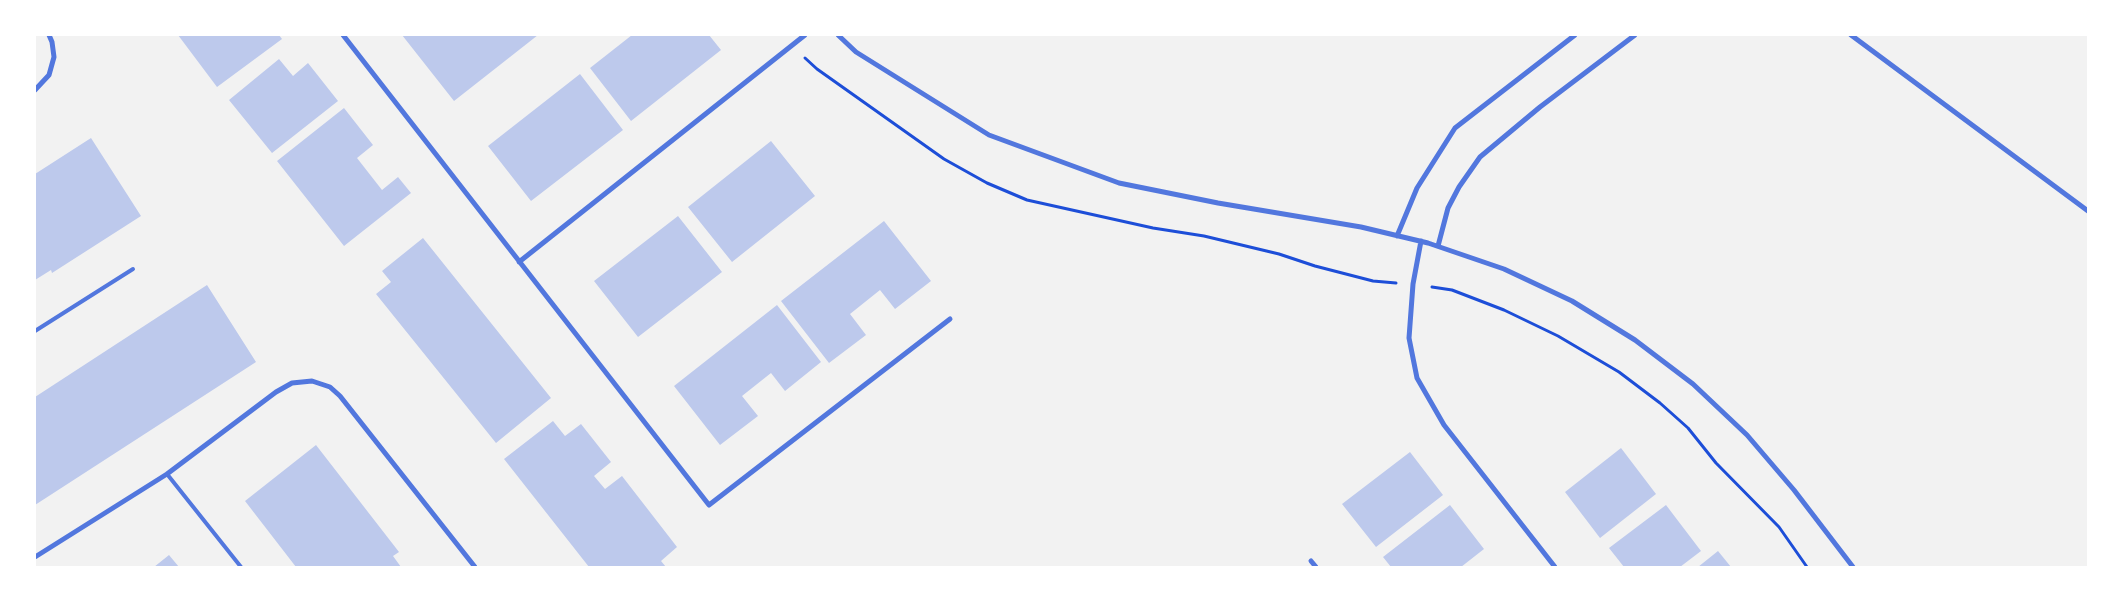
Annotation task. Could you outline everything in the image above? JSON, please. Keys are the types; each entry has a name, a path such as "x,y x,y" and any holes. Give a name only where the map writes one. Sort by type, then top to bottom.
{"street":[{"path":"35,90 49,75 54,57 49,35"},
{"path":"343,35 709,505 950,319"},
{"path":"520,262 805,35"},
{"path":"838,35 856,52 990,135 1119,183 1218,203 1361,227 1421,241 1504,269 1572,301 1636,340 1686,379 1747,435 1794,490 1853,567"},
{"path":"1397,236 1417,188 1455,128 1574,35"},
{"path":"1438,246 1448,208 1459,187 1480,157 1540,107 1635,35"},
{"path":"1851,35 2088,211"},
{"path":"1421,241 1413,284 1409,338 1417,378 1444,425 1555,567"},
{"path":"35,557 167,474 276,392 292,383 312,381 330,387 340,396 475,567"},
{"path":"1311,561 1316,567"}],"lane":[{"path":"35,331 133,269"},
{"path":"167,474 241,567"}],"path":[{"path":"792,46 817,69 944,159 987,183 1028,200 1153,228 1223,240 1373,280 1452,290 1504,310 1558,336 1618,372 1660,403 1688,428 1716,463 1779,526 1807,567"}],"building":[{"path":"178,35 279,35 282,39 217,87"},
{"path":"402,35 538,35 454,101"},
{"path":"632,35 709,35 721,50 631,121 590,68"},
{"path":"279,59 293,76 308,63 338,101 272,153 229,100"},
{"path":"580,74 623,130 531,201 488,146"},
{"path":"344,108 373,145 357,158 382,190 398,177 411,193 344,246 277,161"},
{"path":"91,138 141,216 52,273 51,270 35,280 35,174"},
{"path":"771,141 815,196 732,262 688,207"},
{"path":"678,216 722,272 638,337 594,281"},
{"path":"884,221 931,281 895,309 880,290 850,314 866,335 829,363 781,301"},
{"path":"423,238 551,398 496,443 376,294 391,282 382,271"},
{"path":"207,285 256,362 35,505 35,397"},
{"path":"777,305 821,362 785,391 771,373 742,396 758,416 720,445 674,386"},
{"path":"553,421 565,436 581,424 611,462 594,476 605,489 622,476 677,547 661,561 666,567 589,567 504,459"},
{"path":"316,445 399,552 393,556 401,567 296,567 245,501"},
{"path":"1621,448 1656,494 1600,538 1565,492"},
{"path":"1410,452 1443,495 1376,547 1342,504"},
{"path":"1450,505 1484,549 1461,567 1391,567 1383,557"},
{"path":"1666,505 1701,551 1680,567 1624,567 1609,548"},
{"path":"1718,551 1731,567 1698,567"},
{"path":"169,555 179,567 154,567"}]}
